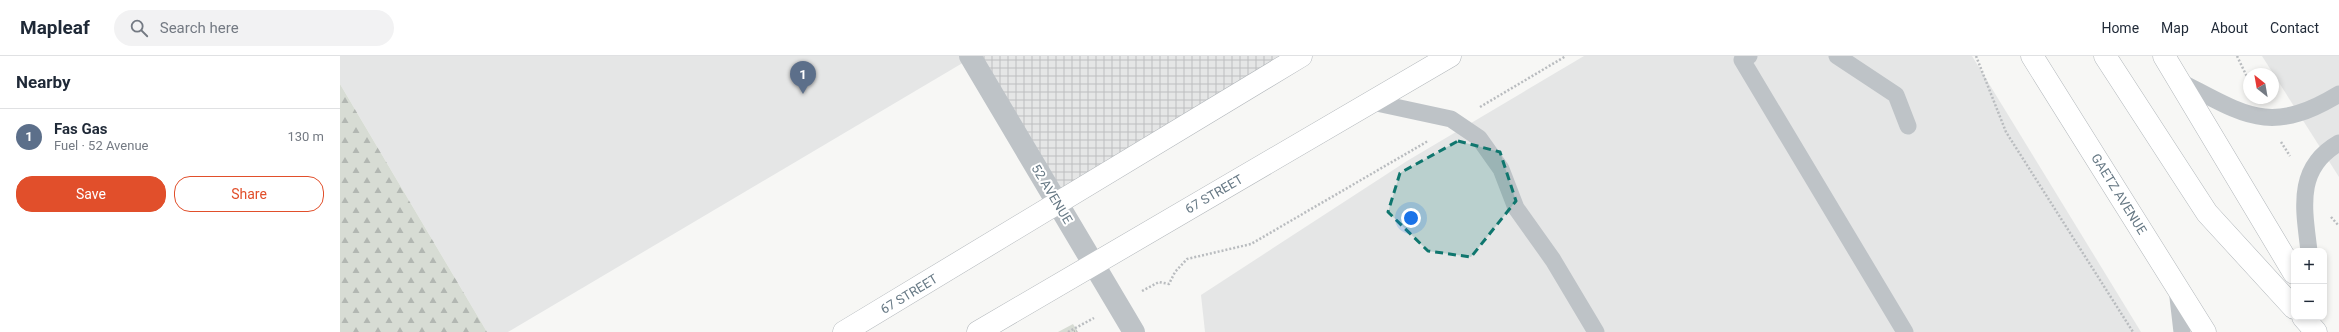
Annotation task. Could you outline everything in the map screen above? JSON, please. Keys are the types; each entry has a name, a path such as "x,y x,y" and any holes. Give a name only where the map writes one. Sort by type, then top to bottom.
{"main road":[{"name":"67 STREET","path":"844,332 1301,56"},
{"name":"67 STREET","path":"978,332 1450,56"},
{"name":"GAETZ AVENUE","path":"2032,56 2205,332"},
{"path":"2105,56 2207,213 2291,305"},
{"path":"2164,56 2291,269"},
{"path":"2306,320 2316,332"},
{"path":"2322,320 2330,332"}],"street":[{"name":"52 AVENUE","path":"970,56 1134,332"}],"lane":[{"path":"1837,56 1896,95 1908,126"},
{"path":"1745,58 1904,332"},
{"path":"2177,80 2242,113 2265,118 2282,118 2303,113 2339,94"},
{"path":"1372,102 1451,119 1459,123 1478,138 1490,152 1501,169 1516,208 1553,260 1596,332"},
{"path":"2309,248 2303,202 2307,182 2320,159 2339,143"},
{"path":"2176,285 2182,332"}],"path":[{"path":"1160,282 1169,284 1176,272 1187,259 1251,244 1459,123 1480,107 1566,56"},
{"path":"1976,56 2006,132 2132,332"},
{"path":"2237,56 2243,68"},
{"path":"2265,118 2307,182"}],"highlighted area":[{"path":"1458,141 1500,152 1516,201 1471,257 1428,251 1388,212 1400,173"}],"shaded area":[{"path":"340,56 970,56 971,58 508,332 487,332 340,84"},
{"path":"970,56 1301,56 1058,204"},
{"path":"1584,56 1972,56 2141,332 1205,332 1201,295 1407,161"},
{"path":"2262,56 2339,56 2339,177 2279,83 2279,68 2270,68"}],"green space":[{"path":"340,84 487,332 340,332"},
{"path":"1073,324 1078,332 1058,332"}],"place":[{"name":"Fas Gas","path":"803,94"}]}
